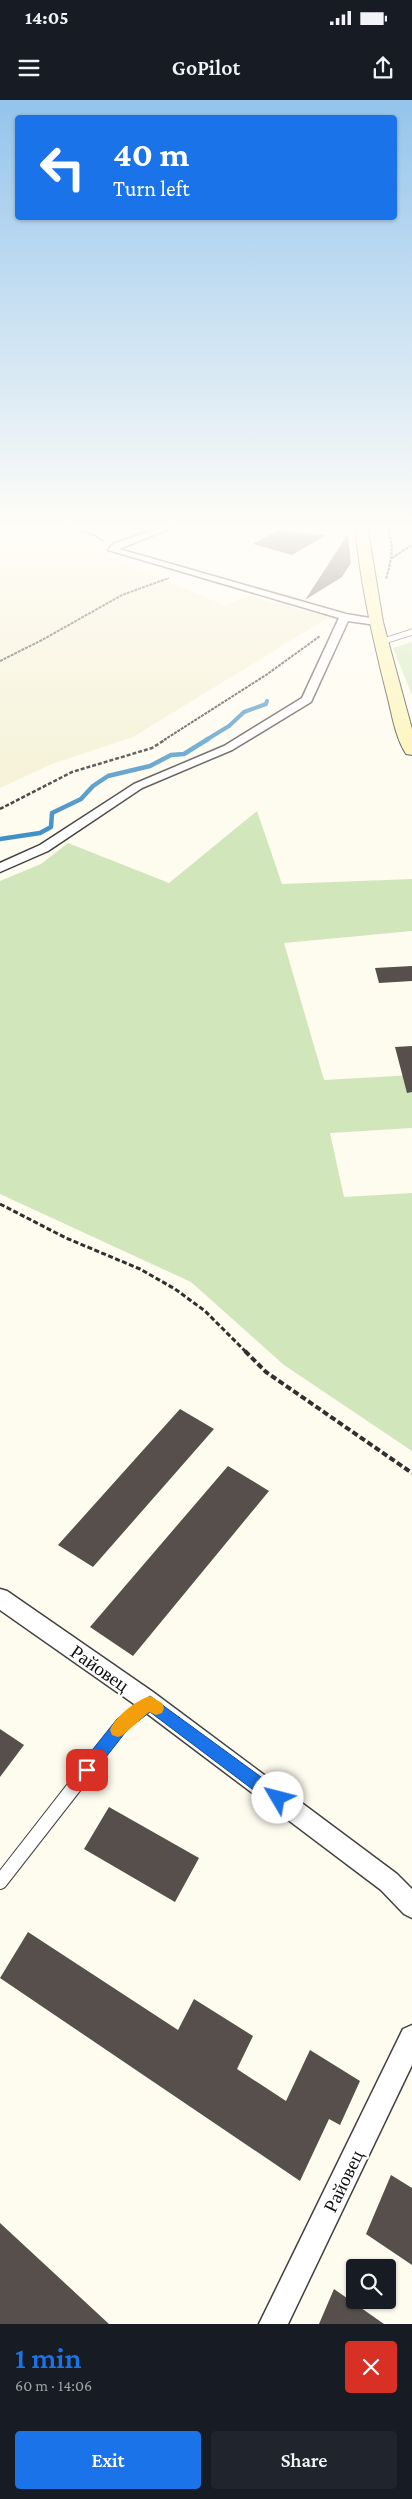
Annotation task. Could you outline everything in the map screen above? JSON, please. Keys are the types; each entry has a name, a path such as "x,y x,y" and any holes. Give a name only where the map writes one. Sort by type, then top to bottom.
{"street":[{"path":"0,868 44,848 138,786 228,748 307,700 340,629"},
{"path":"378,629 404,730 412,750"},
{"name":"Райовец","path":"0,1598 150,1703 390,1882 412,1906"},
{"name":"Райовец","path":"273,2324 412,2038"}],"lane":[{"path":"381,642 412,632"},
{"path":"0,1882 122,1724 150,1703"}],"path":[{"path":"0,661 63,629"},
{"path":"0,809 72,772 152,748 266,676 329,629"},
{"path":"0,1204 66,1238 140,1269 176,1289 205,1312 266,1372 412,1473"}],"shaded area":[{"path":"0,629 310,629 133,737 52,764 0,788"}],"green space":[{"path":"412,642 412,695 393,648"},
{"path":"257,811 282,884 412,879 412,931 284,943 324,1080 412,1075 412,1128 330,1133 344,1197 412,1193 412,1451 284,1365 191,1282 0,1194 0,881 41,864 68,843 169,883"}],"building":[{"path":"412,966 412,981 379,983 375,968"},
{"path":"412,1046 412,1092 407,1093 395,1047"},
{"path":"180,1409 214,1429 93,1567 58,1545"},
{"path":"228,1466 269,1491 133,1656 90,1627"},
{"path":"0,1729 24,1745 0,1777"},
{"path":"109,1807 199,1858 175,1902 84,1849"},
{"path":"28,1932 178,2030 194,1999 253,2036 237,2069 286,2101 310,2050 360,2081 340,2125 329,2119 300,2181 0,1978"},
{"path":"391,2175 412,2188 412,2265 366,2234"},
{"path":"0,2223 109,2324 0,2324"},
{"path":"334,2289 346,2297 346,2309 363,2309 384,2324 319,2324"}],"waterway":[{"path":"206,740 229,726 244,712 266,704 267,701"},
{"path":"0,839 40,833 51,827 52,813 81,799 93,786 108,776 150,766 171,755 184,754 208,739"}],"slow traffic":[{"path":"118,1730 122,1724 150,1703 156,1708"}],"route":[{"path":"87,1770 122,1724 150,1703 278,1798"}]}
